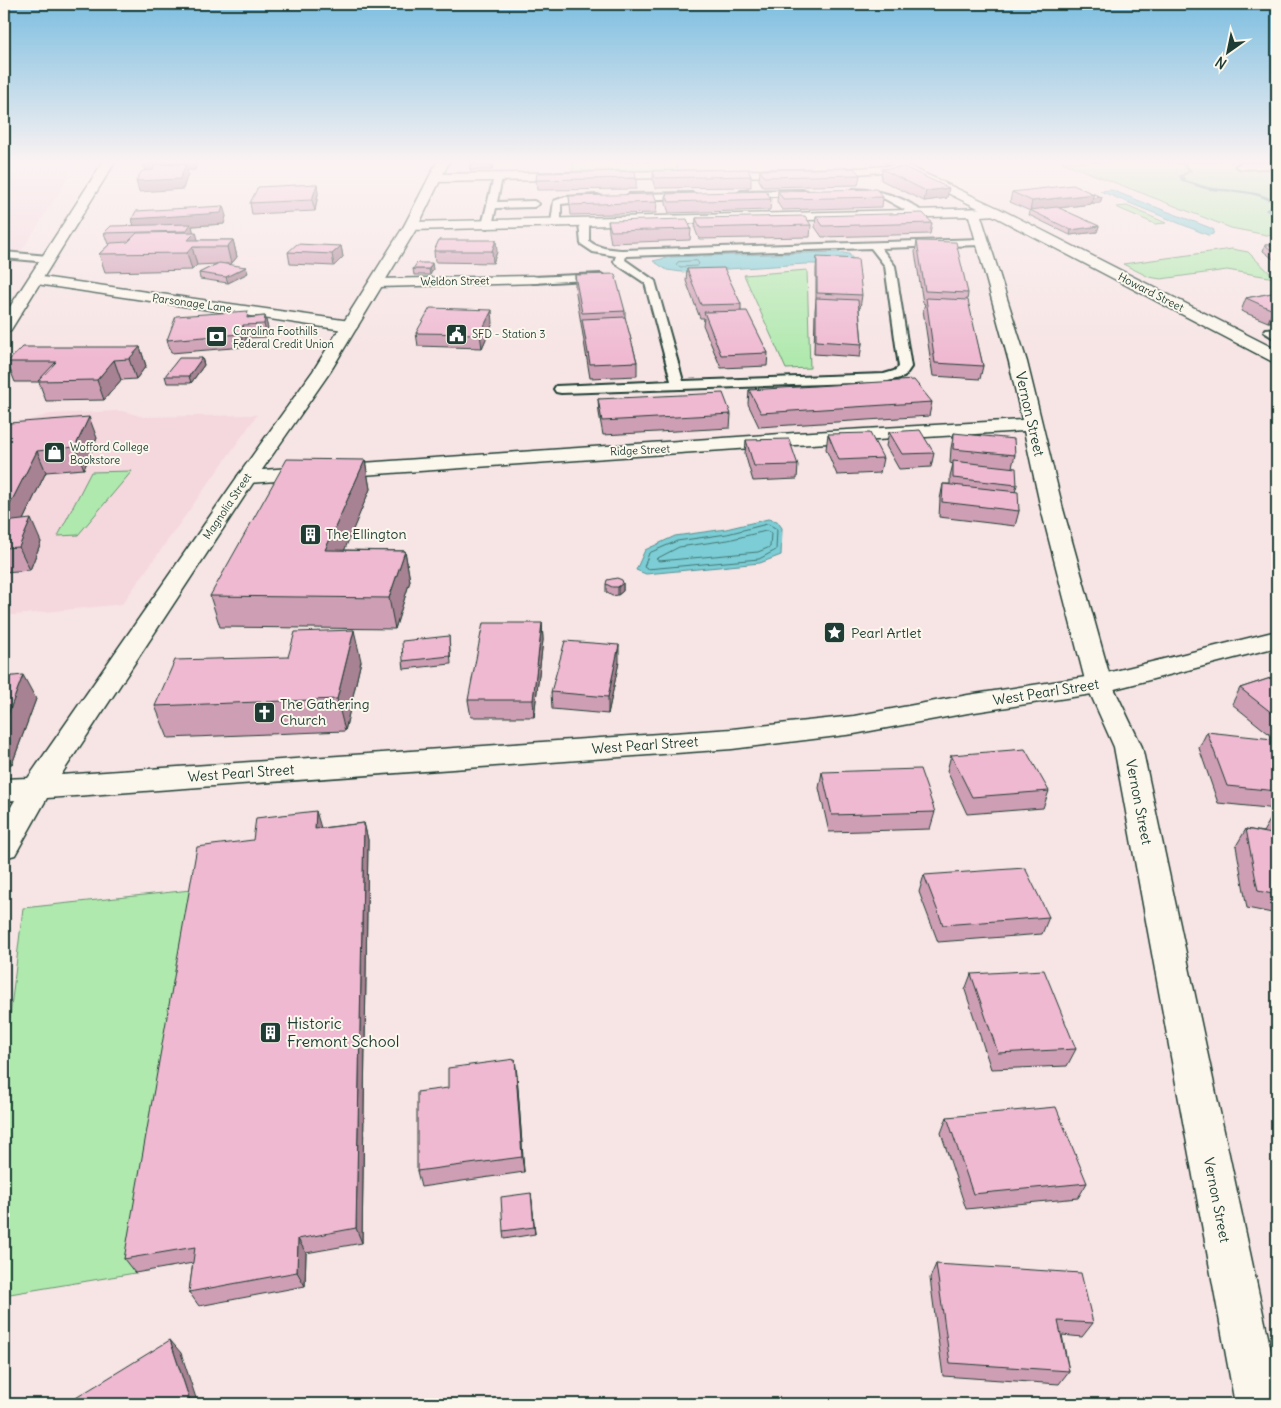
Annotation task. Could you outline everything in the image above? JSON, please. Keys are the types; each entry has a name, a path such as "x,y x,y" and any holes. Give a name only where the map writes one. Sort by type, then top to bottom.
{"street":[{"path":"4,328 68,228"},
{"name":"Magnolia Street","path":"4,846 37,788 247,477 321,372 410,228"},
{"name":"Vernon Street","path":"978,228 1018,362 1052,509 1099,684 1128,747 1259,1404"},
{"name":"Howard Street","path":"1026,228 1277,357"},
{"name":"Parsonage Lane","path":"35,280 350,326"},
{"name":"Weldon Street","path":"377,283 533,280"},
{"name":"Ridge Street","path":"247,477 796,439 1033,425"},
{"name":"West Pearl Street","path":"4,790 740,738 854,725 968,704 1099,684 1277,639"}],"lane":[{"path":"584,228 584,242 589,247 605,252 622,253 982,242"},
{"path":"560,389 884,378 899,374 905,367 890,266 873,244"},
{"path":"622,253 619,261 650,280 678,384"},
{"path":"4,255 48,259"},
{"path":"533,280 620,276 639,273"},
{"path":"1277,331 1270,332 1277,336"}],"shaded area":[{"path":"4,228 36,228 4,279"},
{"path":"122,411 143,417 257,415 122,604 4,616 4,427 51,414"}],"green space":[{"path":"1231,228 1277,228 1277,237"},
{"path":"1232,249 1248,252 1275,278 1227,270 1161,279 1149,277 1123,264"},
{"path":"807,270 810,368 786,369 744,275"},
{"path":"132,471 78,535 58,536 91,472"},
{"path":"200,889 135,1273 4,1295 4,1099 7,1041 23,908"}],"water":[{"path":"1190,228 1209,228 1214,230 1213,234 1208,235"},
{"path":"839,252 849,254 857,264 805,264 681,272 667,270 653,261 670,257"},
{"path":"768,519 777,521 782,528 781,555 760,563 646,574 636,570 645,550 675,536 726,529"}],"building":[{"path":"109,228 188,228 186,231 104,233"},
{"path":"610,228 691,229 611,231"},
{"path":"1066,228 1087,228 1071,230"},
{"path":"196,232 188,240 233,240 227,247 192,247 187,253 99,254 111,243 128,242 137,233"},
{"path":"439,240 496,240 492,251 434,251"},
{"path":"917,241 956,242 968,293 925,291"},
{"path":"297,244 341,246 332,254 288,252"},
{"path":"1265,245 1277,245 1277,255"},
{"path":"817,257 858,259 862,295 817,293"},
{"path":"219,263 246,267 226,277 199,273"},
{"path":"417,263 432,263 429,269 413,269"},
{"path":"724,268 741,304 701,305 687,269"},
{"path":"615,274 625,311 582,313 575,275"},
{"path":"1277,292 1277,309 1273,310 1246,298"},
{"path":"816,298 858,300 862,344 816,341"},
{"path":"926,298 968,300 983,366 935,363"},
{"path":"430,308 492,310 480,334 416,333"},
{"path":"248,311 247,318 265,316 264,324 243,325 241,334 167,340 176,316"},
{"path":"747,311 768,353 721,355 704,312"},
{"path":"625,317 637,362 590,364 582,319"},
{"path":"23,347 140,347 129,359 114,360 97,380 38,381 56,362 7,362"},
{"path":"179,358 202,358 189,376 165,376"},
{"path":"914,380 932,402 761,413 749,390"},
{"path":"723,393 731,414 602,421 598,399"},
{"path":"89,417 75,447 37,451 4,516 4,425 9,423"},
{"path":"920,430 934,453 902,454 889,432"},
{"path":"870,433 883,458 839,460 828,434"},
{"path":"954,433 1014,439 1015,455 953,449"},
{"path":"789,439 798,465 754,466 746,440"},
{"path":"287,459 365,460 325,550 405,551 389,598 210,596"},
{"path":"953,461 1016,468 1017,485 953,478"},
{"path":"943,484 1018,492 1019,511 942,502"},
{"path":"31,519 19,547 4,548 4,522"},
{"path":"617,578 622,580 623,583 618,587 606,584 607,580"},
{"path":"483,623 542,623 533,700 468,700"},
{"path":"354,630 337,699 155,706 175,660 288,657 295,632"},
{"path":"449,636 450,656 403,661 402,641"},
{"path":"565,641 619,645 608,697 551,692"},
{"path":"23,675 4,725 4,677"},
{"path":"1277,676 1277,717 1240,688"},
{"path":"1207,732 1273,739 1277,748 1277,791 1227,786"},
{"path":"1025,749 1049,791 972,797 951,755"},
{"path":"920,769 935,812 832,815 822,772"},
{"name":"Historic Fremont School","path":"316,811 315,829 364,823 356,1228 298,1239 297,1272 189,1292 195,1247 124,1259 197,847 253,840 256,818"},
{"path":"1273,815 1277,816 1277,834"},
{"path":"1246,829 1277,835 1277,895 1258,891"},
{"path":"1025,868 1049,917 943,925 924,875"},
{"path":"1044,970 1076,1049 998,1053 971,974"},
{"path":"515,1059 522,1157 417,1171 417,1092 448,1088 448,1068"},
{"path":"1056,1107 1087,1183 973,1194 947,1117"},
{"path":"531,1193 534,1227 503,1231 501,1197"},
{"path":"936,1264 1081,1273 1093,1323 1058,1321 1069,1371 950,1363"},
{"path":"170,1340 191,1404 66,1404"}],"place":[{"name":"SFD - Station 3","path":"456,334"},
{"name":"Carolina Foothills Federal Credit Union","path":"217,337"},
{"name":"Wofford College Bookstore","path":"54,453"},
{"name":"The Ellington","path":"310,534"},
{"name":"Pearl Artlet","path":"835,633"},
{"name":"The Gathering Church","path":"264,712"},
{"name":"Historic Fremont School","path":"271,1032"}]}
